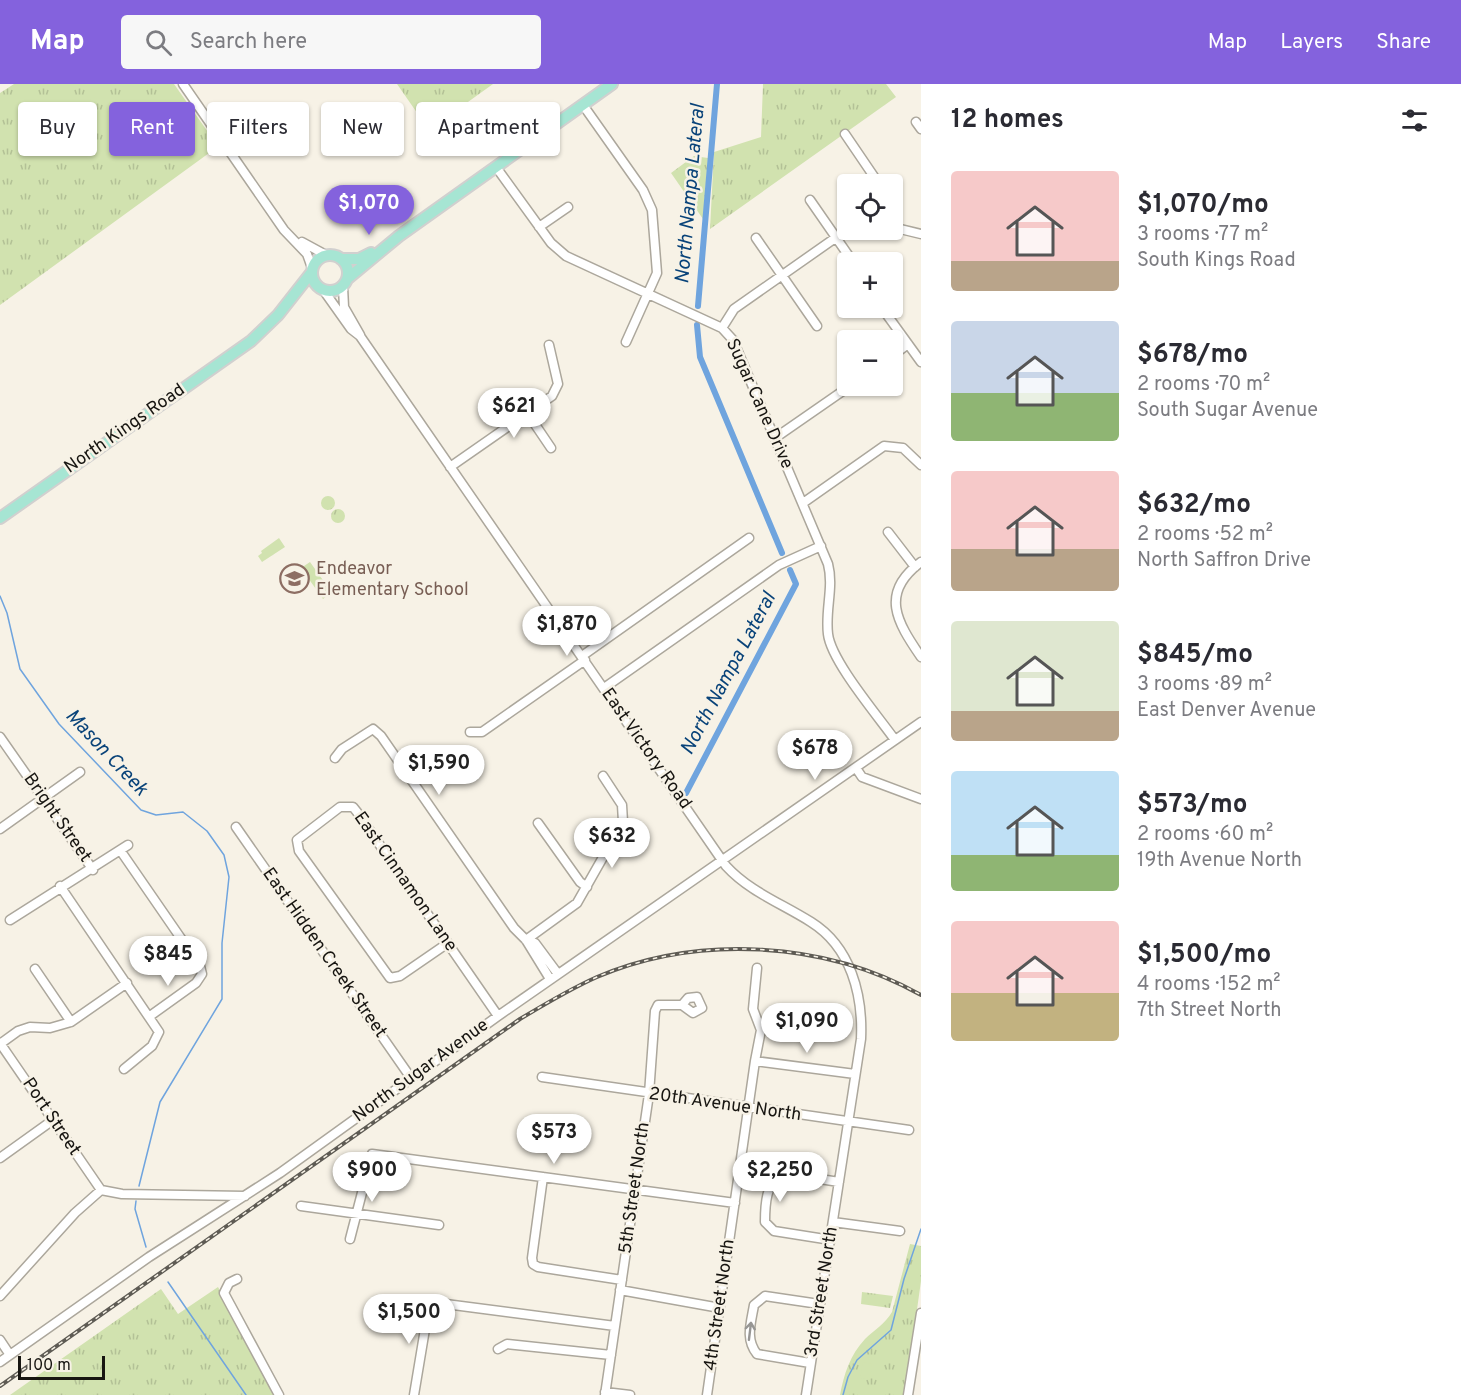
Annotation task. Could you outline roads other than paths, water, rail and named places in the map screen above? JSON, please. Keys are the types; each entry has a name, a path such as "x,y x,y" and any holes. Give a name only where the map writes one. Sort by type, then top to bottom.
{"main road":[{"path":"399,236 389,239 363,258 341,259 326,255 317,260 311,271 314,283 322,290 334,291 399,236 612,84"},
{"path":"341,259 347,268 345,283"},
{"name":"North Kings Road","path":"251,340 278,315 311,271"},
{"name":"North Kings Road","path":"0,518 251,340 276,325 303,294 322,290"}],"street":[{"path":"183,84 289,236 307,254 311,271"},
{"path":"583,105 648,198 657,267 648,294 626,342"},
{"path":"845,134 872,174"},
{"name":"Sugar Cane Drive","path":"496,166 551,243 566,256 722,328 737,348 821,546 831,575 828,631 833,650 895,740"},
{"path":"810,200 846,252"},
{"path":"539,227 568,207"},
{"path":"277,217 300,241 326,255"},
{"path":"903,230 921,234"},
{"path":"722,328 734,309 836,237"},
{"path":"756,238 817,326"},
{"name":"East Victory Road","path":"345,283 344,307 360,336"},
{"name":"East Victory Road","path":"322,290 360,336 723,861 752,890 812,922 841,952 853,975"},
{"path":"889,318 921,362"},
{"path":"903,348 908,344"},
{"path":"450,467 528,414 557,390 558,384 549,345"},
{"path":"775,438 837,395"},
{"path":"528,414 551,448"},
{"path":"802,502 884,446 903,448 921,465"},
{"path":"888,532 918,564 898,589 896,611 903,632 919,651"},
{"path":"470,732 482,732 749,538"},
{"path":"604,688 779,565 821,546"},
{"name":"North Sugar Avenue","path":"0,1362 149,1257 245,1196 498,1016 921,722"},
{"path":"335,758 364,733 373,729 381,736 514,928 554,977"},
{"name":"Bright Street","path":"0,737 93,870"},
{"path":"856,768 862,777 921,799"},
{"path":"0,829 80,772"},
{"path":"526,940 577,903 623,822 622,805 603,776"},
{"name":"East Cinnamon Lane","path":"448,943 400,976 390,978 296,843 300,836 340,807 353,807 448,943 498,1016"},
{"path":"538,823 580,882 587,887"},
{"name":"East Hidden Creek Street","path":"236,827 411,1078"},
{"path":"10,920 60,886 93,870 124,847 200,966 202,974 196,983 150,1016"},
{"name":"Bright Street","path":"60,886 159,1032 152,1046 124,1070"},
{"name":"4th Street North","path":"707,1395 761,1030 753,1009 758,968"},
{"path":"35,969 71,1022"},
{"name":"3rd Street North","path":"806,1395 831,1240 862,1013 853,975"},
{"path":"0,1044 18,1031 30,1027 50,1028 71,1022 127,983"},
{"name":"5th Street North","path":"605,1394 649,1094 655,1011 658,1005 682,1005"},
{"name":"Port Street","path":"0,1044 101,1190"},
{"path":"755,1061 855,1074"},
{"name":"20th Avenue North","path":"542,1077 748,1109 909,1130"},
{"path":"0,1158 53,1120"},
{"path":"350,1239 372,1154 735,1203"},
{"path":"831,1240 774,1231 765,1222 765,1211 772,1182 782,1173 839,1182"},
{"path":"543,1177 533,1264 538,1268 622,1280"},
{"path":"0,1296 75,1213 101,1190 122,1194 245,1196"},
{"path":"301,1206 439,1226"},
{"path":"833,1222 900,1232"},
{"path":"237,1280 229,1284 224,1293 279,1395"},
{"path":"620,1290 720,1308"},
{"path":"810,1363 757,1354 749,1341 754,1305 765,1296 819,1304"},
{"path":"414,1395 428,1311 432,1305 438,1303 615,1326"},
{"path":"908,1395 920,1334 921,1313"},
{"path":"0,1340 10,1355"},
{"path":"498,1349 507,1344 611,1355"},
{"path":"605,1394 630,1395"}],"waterway":[{"name":"North Nampa Lateral","path":"698,306 717,84"},
{"name":"North Nampa Lateral","path":"697,325 700,357 782,553"},
{"name":"North Nampa Lateral","path":"686,793 796,584 790,570"},
{"name":"Mason Creek","path":"0,596 7,613 20,669 59,724 141,810 156,815 183,812 207,831 224,855 229,877 222,943 222,999 160,1102 139,1186"},
{"name":"Mason Creek","path":"136,1201 135,1209 146,1247"},
{"path":"843,1395 848,1377 857,1360 891,1330 904,1279 921,1229"},
{"name":"Mason Creek","path":"168,1282 246,1395"}],"railway":[{"path":"0,1386 520,1019 597,977 636,963 677,954 719,950 761,950 803,954 844,963 884,977 921,995"}],"place":[{"name":"Endeavor Elementary School","path":"295,579"}]}
